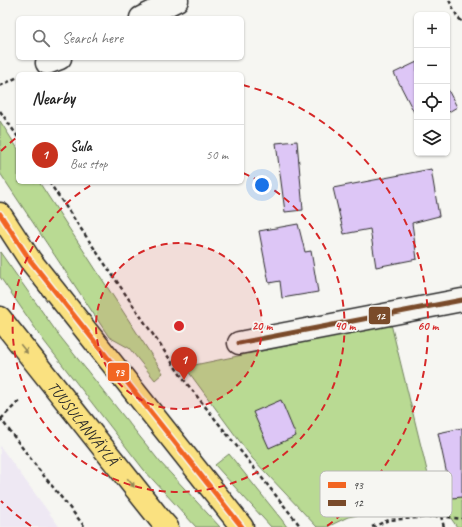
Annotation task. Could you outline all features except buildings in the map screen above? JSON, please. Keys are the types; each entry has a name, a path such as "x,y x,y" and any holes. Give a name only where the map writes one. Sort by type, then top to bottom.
{"main road":[{"path":"0,214 30,260 242,527"},
{"name":"TUUSULANVÄYLÄ","path":"0,318 167,527"}],"street":[{"path":"145,16 177,0"},
{"path":"239,343 462,300"}],"path":[{"path":"449,0 458,18 462,21"},
{"path":"0,86 16,79"},
{"path":"0,110 16,134"},
{"path":"50,184 184,380 301,527"},
{"path":"19,401 0,418 85,527"},
{"path":"372,527 389,520 428,517"},
{"path":"441,517 444,527"},
{"path":"448,517 462,519"}],"shaded area":[{"path":"0,446 58,525 59,527 0,527"}],"green space":[{"path":"0,121 16,146 16,184 40,184 163,373 155,380 129,348 109,337 0,173"},
{"path":"0,252 58,334 160,462 220,527 196,527 144,470 44,341 0,277"},
{"path":"391,324 427,471 320,471 320,517 348,517 327,527 317,527 252,458 185,367"},
{"path":"229,454 287,527 271,527 215,465"},
{"path":"462,490 462,527 457,527 450,517 452,517 452,492"}],"transit line":[{"name":"93","path":"0,214 30,260 242,527"},
{"name":"12","path":"239,343 462,300"}],"place":[{"name":"Sula","path":"184,380"}]}
